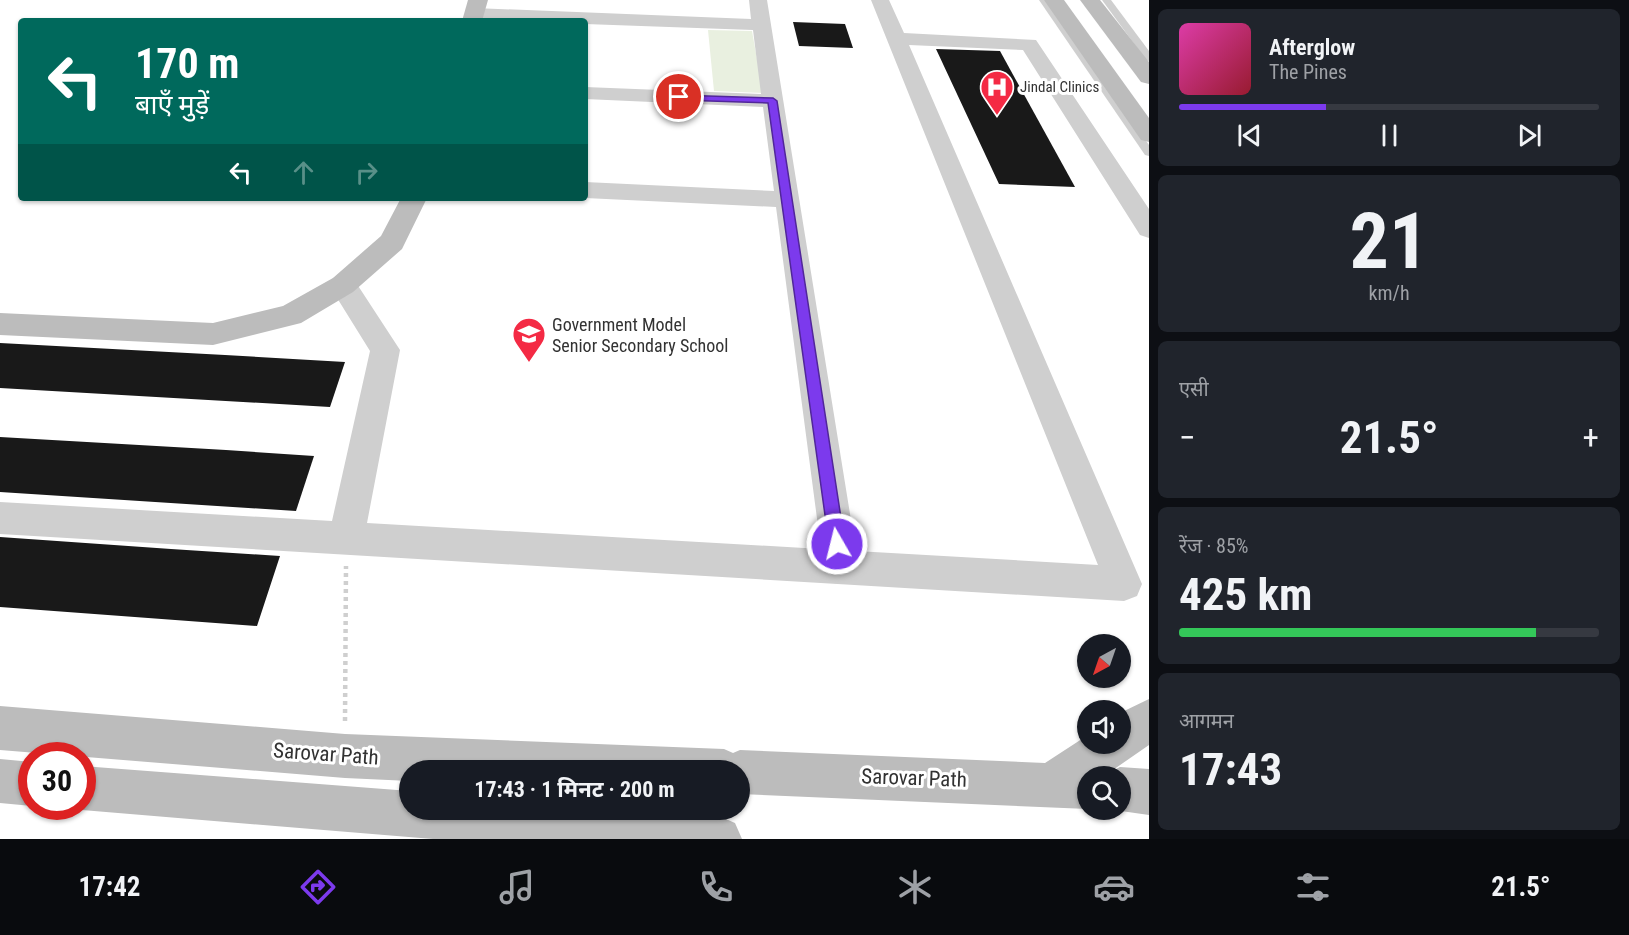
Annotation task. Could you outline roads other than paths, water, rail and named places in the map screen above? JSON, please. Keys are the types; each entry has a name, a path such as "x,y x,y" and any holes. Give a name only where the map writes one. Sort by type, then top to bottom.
{"main road":[{"path":"1054,0 1149,135"},
{"path":"1090,0 1149,77"},
{"path":"0,324 213,334 291,315 343,285 392,242 412,201"},
{"path":"1131,732 1149,720"},
{"name":"Sarovar Path","path":"0,728 345,756 446,760"},
{"path":"1070,785 1103,754"},
{"name":"Sarovar Path","path":"750,772 1070,785"},
{"path":"0,781 18,783"},
{"path":"96,789 719,839"},
{"path":"1131,791 1149,792"}],"street":[{"path":"0,518 1125,584 880,0"},
{"path":"475,12 760,12 840,567"},
{"path":"897,39 1029,44 1149,229"},
{"path":"588,93 773,101"},
{"path":"588,190 788,200"},
{"path":"343,285 385,350 346,538"}],"lane":[{"path":"1043,0 1149,153"},
{"path":"1106,0 1148,57"}],"place":[{"name":"Jindal Clinics","path":"997,116"},
{"name":"Government Model Senior Secondary School","path":"529,363"}]}
